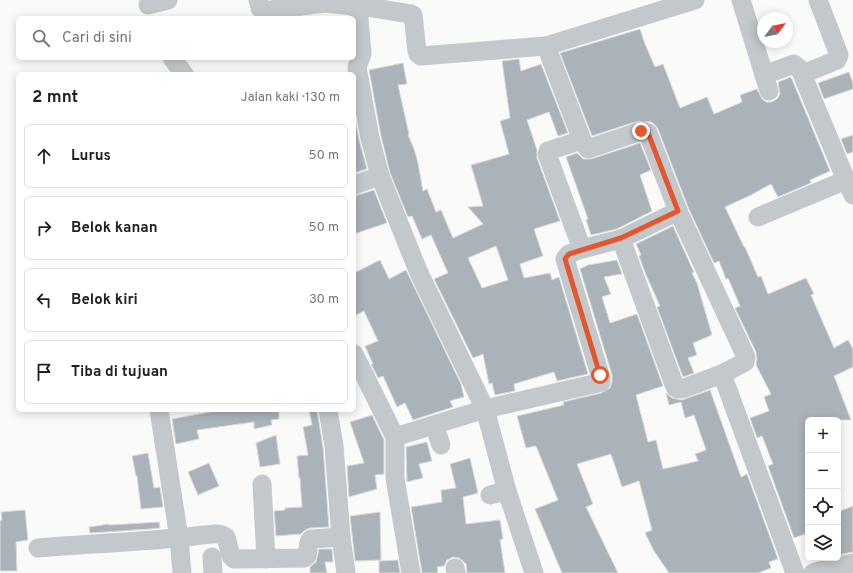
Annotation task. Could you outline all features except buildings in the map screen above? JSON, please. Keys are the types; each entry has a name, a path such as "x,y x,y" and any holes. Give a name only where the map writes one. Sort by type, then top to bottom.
{"street":[{"path":"149,8 168,0"},
{"path":"258,0 260,8 263,11 325,3 358,6 413,15 417,51 421,56 546,46 695,0"},
{"path":"741,0 767,83 794,64 800,69 850,187 758,216"},
{"path":"802,74 837,60 839,55 818,0"},
{"path":"358,6 362,54 357,67 370,138 380,176 420,272 485,409 498,493 534,573"},
{"path":"546,46 586,147 590,149 641,131 648,133 678,211 746,357 745,362 722,374 682,389 678,389 675,386 621,238"},
{"path":"174,60 182,72"},
{"path":"582,140 548,151 547,154 582,249"},
{"path":"356,184 380,176"},
{"path":"395,437 485,409 601,382 565,259 569,254 621,238 678,211"},
{"path":"356,358 395,437 395,478 411,573"},
{"path":"722,374 795,573"},
{"path":"159,412 179,538 182,573"},
{"path":"328,412 334,446 341,537 346,573"},
{"path":"434,425 441,445"},
{"path":"262,484 266,558"},
{"path":"38,548 179,538 207,534 225,535 231,556 234,559 304,558 307,556 309,542 311,539 341,537"},
{"path":"813,573 833,570 853,563"}],"route":[{"path":"600,375 565,259 569,254 621,238 678,211 648,133 641,131"}]}
